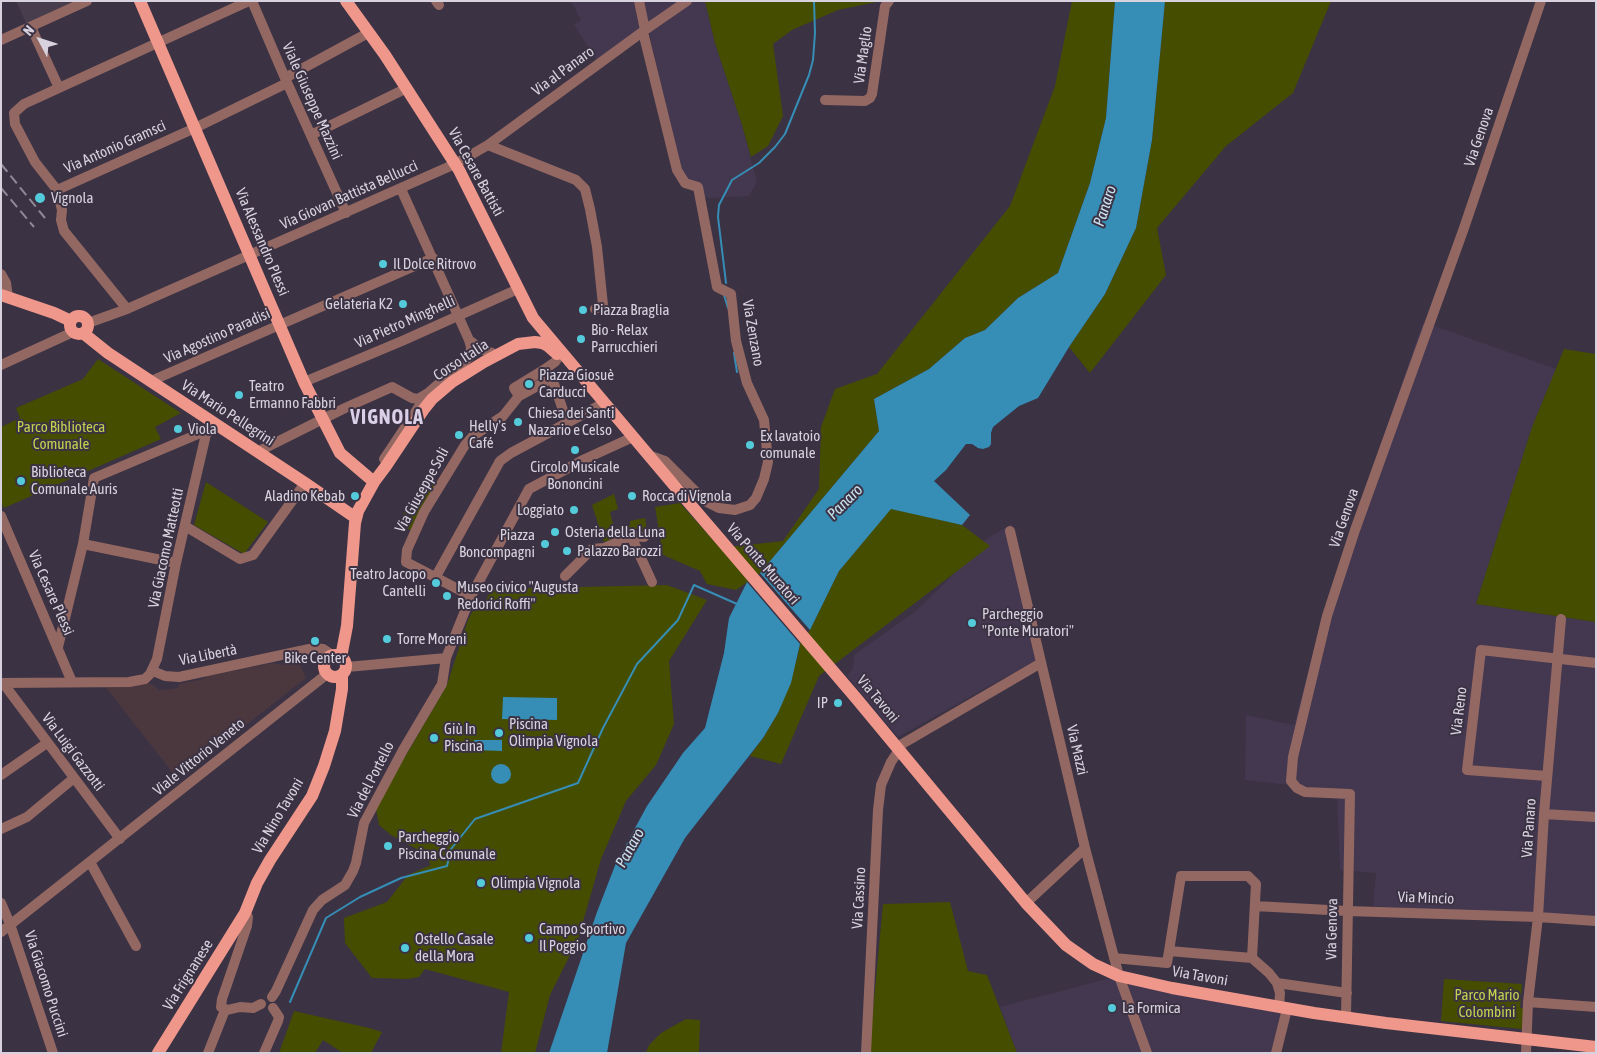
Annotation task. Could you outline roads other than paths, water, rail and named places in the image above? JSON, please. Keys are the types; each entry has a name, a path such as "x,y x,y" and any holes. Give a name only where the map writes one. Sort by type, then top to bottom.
{"main road":[{"name":"Via Alessandro Plessi","path":"140,1 304,382 340,453 374,482"},
{"name":"Via Cesare Battisti","path":"346,1 456,164 533,318 564,359"},
{"name":"Via Mario Pellegrini","path":"4,296 59,314 79,327 108,353 151,382 212,428 257,452 305,482 356,518"},
{"name":"Corso Italia","path":"356,518 361,504 374,482 432,399 452,382 518,344 532,329 534,324 533,318"},
{"name":"Corso Italia","path":"518,344 542,343 564,359"},
{"name":"Via Ponte Muratori","path":"564,359 648,454 834,673"},
{"name":"Via Nino Tavoni","path":"244,913 263,872 307,804 324,766 338,718 342,689 341,663 347,626 356,518"},
{"path":"327,658 341,663 334,678 327,674 324,669 324,663 327,658"},
{"name":"Via Tavoni","path":"834,673 1026,903 1066,945 1093,964 1119,976 1172,988 1283,1008 1526,1046 1596,1047"},
{"name":"Via Frignanese","path":"158,1053 244,913"}],"street":[{"path":"1,40 87,1"},
{"path":"57,190 35,162 14,120 14,113 21,106 250,1"},
{"name":"Viale Giuseppe Mazzini","path":"250,1 346,213"},
{"path":"639,1 644,31"},
{"name":"Via al Panaro","path":"456,164 488,145 687,1"},
{"name":"Via Maglio","path":"825,100 865,101 870,98 885,6 889,1"},
{"name":"Via Genova","path":"1346,1018 1350,794 1306,792 1296,788 1291,781 1293,757 1327,616 1355,530 1464,228 1541,1"},
{"path":"31,27 59,88"},
{"name":"Via Zenzano","path":"644,31 677,170 685,183 698,187 717,287 731,294 736,341 747,383 764,420 768,462 764,479 756,498 750,505 735,510 719,508 705,501 665,461 648,454"},
{"name":"Via Antonio Gramsci","path":"127,309 64,231 61,220 62,210 57,190 195,128 286,80 368,33"},
{"path":"311,135 406,88"},
{"path":"488,145 576,180 585,189 597,247 599,307"},
{"name":"Via Giovan Battista Bellucci","path":"1,365 79,327 127,309 456,164"},
{"path":"402,189 469,340 479,348 497,355"},
{"name":"Via Agostino Paradisi","path":"151,382 433,258"},
{"path":"1,274 6,283 4,296"},
{"name":"Via Pietro Minghelli","path":"304,382 458,316 518,288"},
{"name":"Corso Italia","path":"374,482 381,463 428,393 470,356 471,347 469,340"},
{"path":"564,359 555,362 514,388 519,396 552,378 567,422"},
{"path":"257,452 392,387 412,398 418,399 428,393"},
{"name":"Via Giuseppe Soli","path":"435,578 406,562 406,550 424,512 465,445 472,436 503,416 519,396"},
{"path":"471,596 435,578 500,461 511,452 604,403"},
{"path":"58,647 83,544 94,478 212,428"},
{"name":"Via Giacomo Matteotti","path":"152,671 157,660 185,526 212,428"},
{"name":"Via del Portello","path":"272,997 313,910 322,900 345,885 349,879 356,863 364,823 403,750 442,684 446,658 471,596 529,489 585,459 632,437"},
{"path":"185,526 240,558 253,555 305,482"},
{"name":"Via Cesare Plessi","path":"1,516 72,682"},
{"name":"Via Mazzi","path":"1010,530 1085,848 1119,976 1147,1053"},
{"path":"566,576 592,549 604,548 631,536 644,537"},
{"path":"631,536 652,582"},
{"path":"83,544 176,563"},
{"name":"Via Panaro","path":"1526,1046 1528,1002 1538,917 1544,814 1560,619"},
{"name":"Via Libertà","path":"152,671 165,676 179,677 314,648 323,649 341,663"},
{"name":"Via Reno","path":"1547,776 1467,770 1481,650 1556,658"},
{"path":"341,663 446,658"},
{"path":"1556,658 1596,663"},
{"name":"Via Tavoni","path":"898,748 1042,663"},
{"path":"2,683 135,682 145,679 152,671"},
{"name":"Viale Vittorio Veneto","path":"1,932 327,674"},
{"name":"Via Luigi Gazzotti","path":"2,683 120,839"},
{"path":"1,774 47,743"},
{"name":"Via Cassino","path":"866,1053 878,810 881,785 898,748"},
{"path":"1,829 26,817 74,778"},
{"path":"1544,814 1596,817"},
{"path":"1026,903 1085,848"},
{"path":"90,862 136,946"},
{"path":"1114,958 1166,963 1181,876 1248,876 1256,884 1252,958"},
{"name":"Via Giacomo Puccini","path":"1,903 10,924 53,1053"},
{"name":"Via Mincio","path":"1255,906 1596,921"},
{"path":"225,1010 221,1007 222,999 248,926 248,917 244,913"},
{"path":"1169,951 1252,958 1269,973 1276,983 1283,1008 1276,1053"},
{"path":"1276,983 1346,993"},
{"path":"225,1010 240,1007 252,1008 261,1004 264,997 272,997 276,1002 274,1008 279,1017 264,1053"},
{"path":"1528,1002 1596,1008"},
{"path":"261,1004 265,1010 274,1008"},
{"path":"208,1053 225,1010"}],"water":[{"name":"Panaro","path":"1115,1 1165,1 1152,140 1136,228 1105,294 1069,347 1038,398 1019,406 993,427 989,447 983,449 972,444 966,444 946,470 934,481 970,515 962,525 891,509 839,571 810,630 760,573 879,431 874,399 929,369 965,338 985,330 1018,298 1058,273 1090,183 1106,118"},
{"name":"Panaro","path":"747,582 800,644 791,683 778,713 763,738 685,838 626,943 607,1053 549,1053 597,912 616,863 647,806 683,753 705,728 724,653 729,618"},
{"path":"503,697 557,698 557,720 502,719"},
{"path":"474,740 502,740 502,751 474,750"},
{"path":"501,764 508,767 511,774 508,781 501,784 494,781 491,774 494,767"}],"waterway":[{"path":"726,283 718,217 719,205 732,180 759,163 785,134 809,75 813,60 815,33 814,1"},
{"path":"724,295 728,308"},
{"path":"734,353 737,372"},
{"path":"762,561 766,568"},
{"path":"290,1002 326,918 360,897 401,878 447,866 451,849 475,819 578,783 603,728 637,664 678,620 694,585 737,604"}],"railway":[{"path":"1,164 45,218"},
{"path":"1,188 34,227"}],"place":[{"name":"Vignola","path":"40,198"},
{"name":"Il Dolce Ritrovo","path":"383,264"},
{"name":"Gelateria K2","path":"403,304"},
{"name":"Piazza Braglia","path":"583,310"},
{"name":"Bio - Relax Parrucchieri","path":"581,339"},
{"name":"Piazza Giosuè Carducci","path":"529,384"},
{"name":"Teatro Ermanno Fabbri","path":"239,395"},
{"name":"Chiesa dei Santi Nazario e Celso","path":"518,422"},
{"name":"Viola","path":"178,429"},
{"name":"Helly's Café","path":"459,435"},
{"name":"Ex lavatoio comunale","path":"750,445"},
{"name":"Circolo Musicale Bononcini","path":"575,450"},
{"name":"Biblioteca Comunale Auris","path":"21,481"},
{"name":"Aladino Kebab","path":"355,496"},
{"name":"Rocca di Vignola","path":"632,496"},
{"name":"Loggiato","path":"574,510"},
{"name":"Osteria della Luna","path":"555,532"},
{"name":"Piazza Boncompagni","path":"545,544"},
{"name":"Palazzo Barozzi","path":"567,551"},
{"name":"Teatro Jacopo Cantelli","path":"436,583"},
{"name":"Museo civico \"Augusta Redorici Roffi\"","path":"447,596"},
{"name":"Parcheggio \"Ponte Muratori\"","path":"972,623"},
{"name":"Torre Moreni","path":"387,639"},
{"name":"Bike Center","path":"315,641"},
{"name":"IP","path":"838,703"},
{"name":"Piscina Olimpia Vignola","path":"499,733"},
{"name":"Giù In Piscina","path":"434,738"},
{"name":"Parcheggio Piscina Comunale","path":"388,846"},
{"name":"Olimpia Vignola","path":"481,883"},
{"name":"Campo Sportivo Il Poggio","path":"529,938"},
{"name":"Ostello Casale della Mora","path":"405,948"},
{"name":"La Formica","path":"1112,1008"}],"district":[{"name":"VIGNOLA","path":"387,418"}],"park label":[{"name":"Parco Biblioteca Comunale","path":"61,436"},
{"name":"Parco Mario Colombini","path":"1487,1004"}]}
